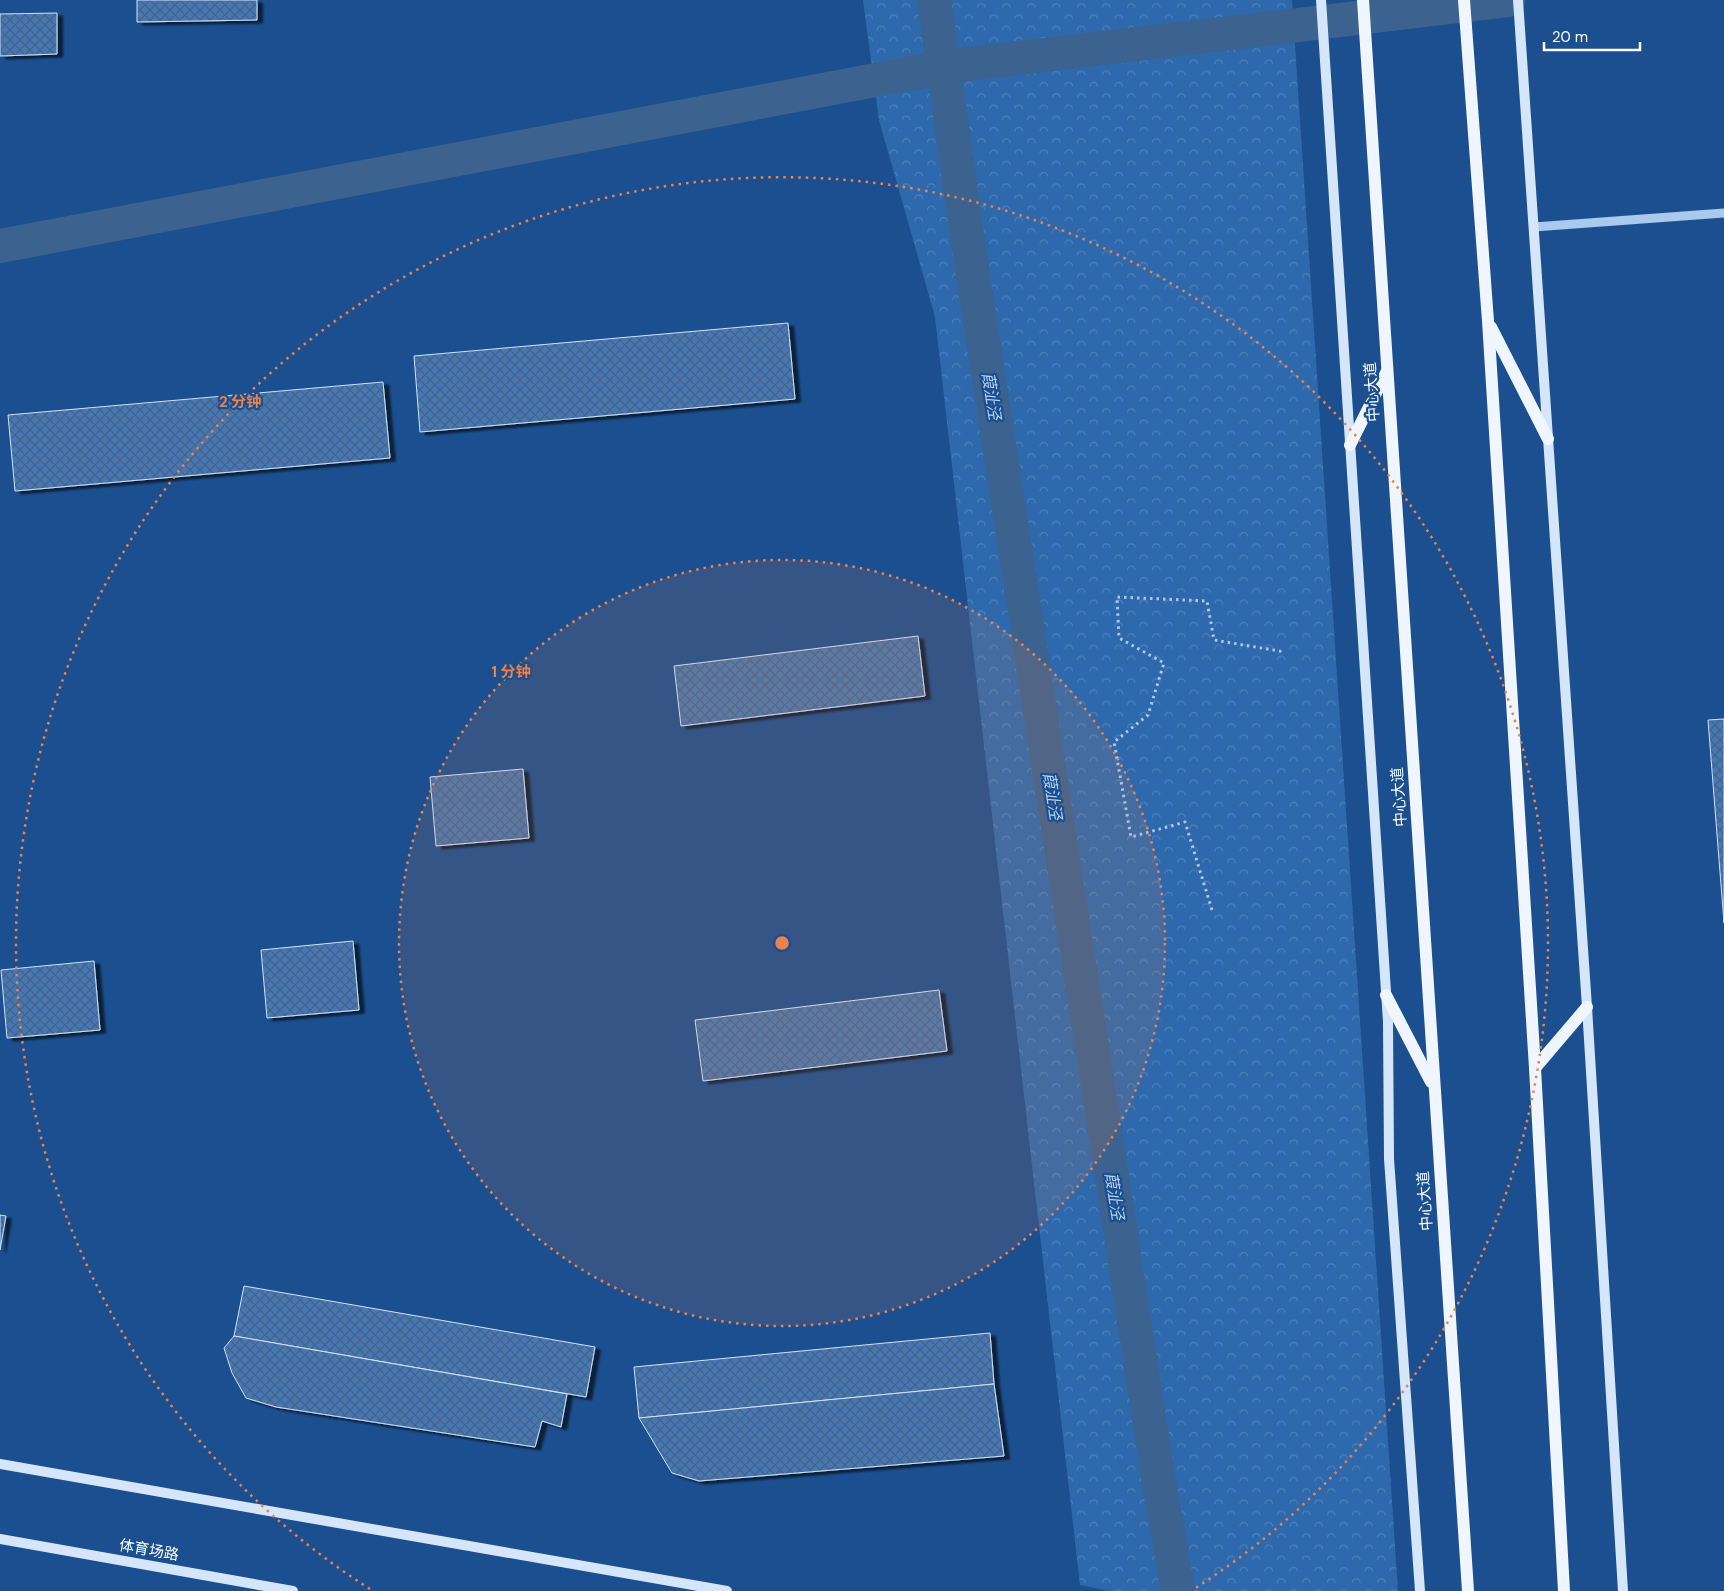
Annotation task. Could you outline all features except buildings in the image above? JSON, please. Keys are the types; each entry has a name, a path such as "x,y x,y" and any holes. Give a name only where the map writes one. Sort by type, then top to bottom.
{"main road":[{"path":"1320,0 1386,995 1389,1159 1420,1591"},
{"name":"中心大道","path":"1363,0 1468,1591"},
{"path":"1464,0 1488,321 1535,1068 1564,1591"},
{"path":"1518,0 1587,1007 1623,1591"},
{"path":"1488,321 1548,438"},
{"path":"1350,445 1387,371"},
{"path":"1386,995 1434,1087"},
{"path":"1535,1068 1587,1007"},
{"path":"0,1464 727,1591"},
{"name":"体育场路","path":"0,1539 293,1591"}],"street":[{"path":"1534,227 1724,213"}],"path":[{"path":"1212,910 1184,822 1131,837 1114,742 1148,715 1164,663 1119,638 1117,597 1207,601 1214,640 1285,652"}],"green space":[{"path":"863,0 1292,0 1398,1591 1109,1591 1080,1585 935,317 879,120"}],"waterway":[{"name":"葭沚泾","path":"934,0 971,263 1161,1495 1178,1591"},
{"path":"0,246 944,67 1508,0"}]}
